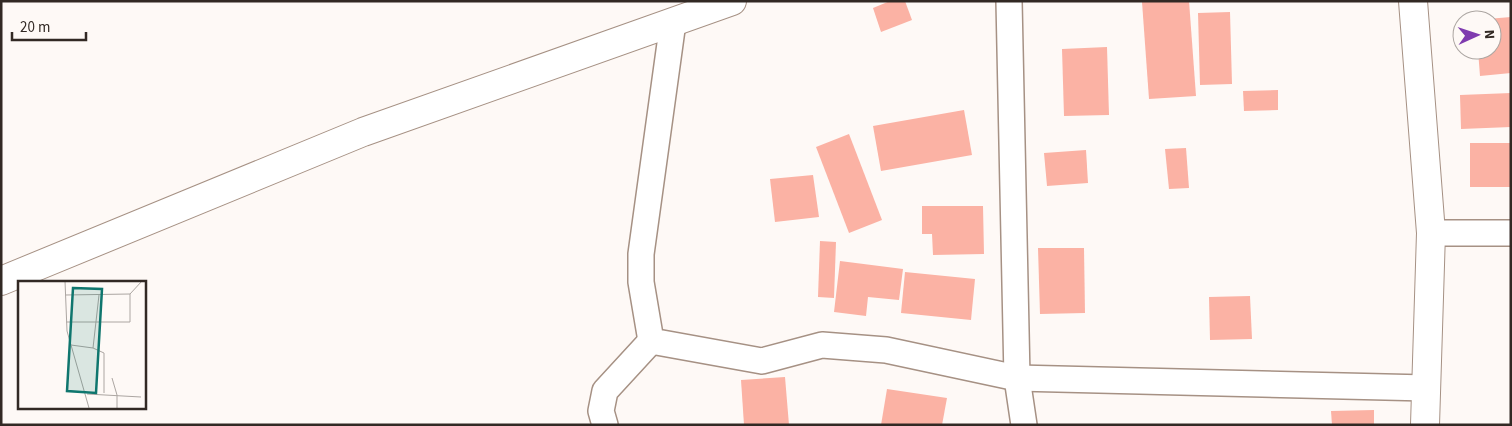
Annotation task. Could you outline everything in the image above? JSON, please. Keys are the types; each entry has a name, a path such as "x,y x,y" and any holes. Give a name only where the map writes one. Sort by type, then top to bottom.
{"street":[{"path":"1,282 363,132 732,1"},
{"path":"1009,1 1017,378 1024,425"},
{"path":"1414,1 1431,233 1424,425"},
{"path":"651,341 641,282 641,254 673,22"},
{"path":"1431,233 1511,232"},
{"path":"651,341 762,361 822,345 886,350 1017,378 1426,388"},
{"path":"606,425 601,411 605,391 651,341"}],"building":[{"path":"890,1 905,1 912,20 881,32 873,8"},
{"path":"1189,1 1196,96 1149,99 1142,2"},
{"path":"1230,12 1232,84 1200,85 1198,13"},
{"path":"1511,17 1511,73 1480,76 1479,60 1502,60 1502,18"},
{"path":"1107,47 1109,115 1064,116 1062,49"},
{"path":"1278,90 1278,110 1244,111 1243,91"},
{"path":"1511,93 1511,127 1461,129 1460,95"},
{"path":"964,110 972,155 881,171 873,126"},
{"path":"849,134 882,220 849,233 816,147"},
{"path":"1470,143 1511,143 1511,187 1470,187"},
{"path":"1186,148 1189,188 1169,189 1165,149"},
{"path":"1086,150 1088,183 1047,186 1044,153"},
{"path":"813,175 819,217 775,222 770,179"},
{"path":"922,206 983,206 984,254 933,255 932,234 922,234"},
{"path":"820,241 836,242 834,298 818,297"},
{"path":"1038,248 1084,248 1085,313 1040,314"},
{"path":"840,261 903,269 899,300 868,297 866,316 834,312"},
{"path":"905,272 975,279 971,320 901,313"},
{"path":"1250,296 1252,339 1210,340 1209,297"},
{"path":"785,377 789,425 744,425 741,380"},
{"path":"887,389 947,398 942,425 881,425"},
{"path":"1374,410 1374,425 1332,425 1331,411"}]}
